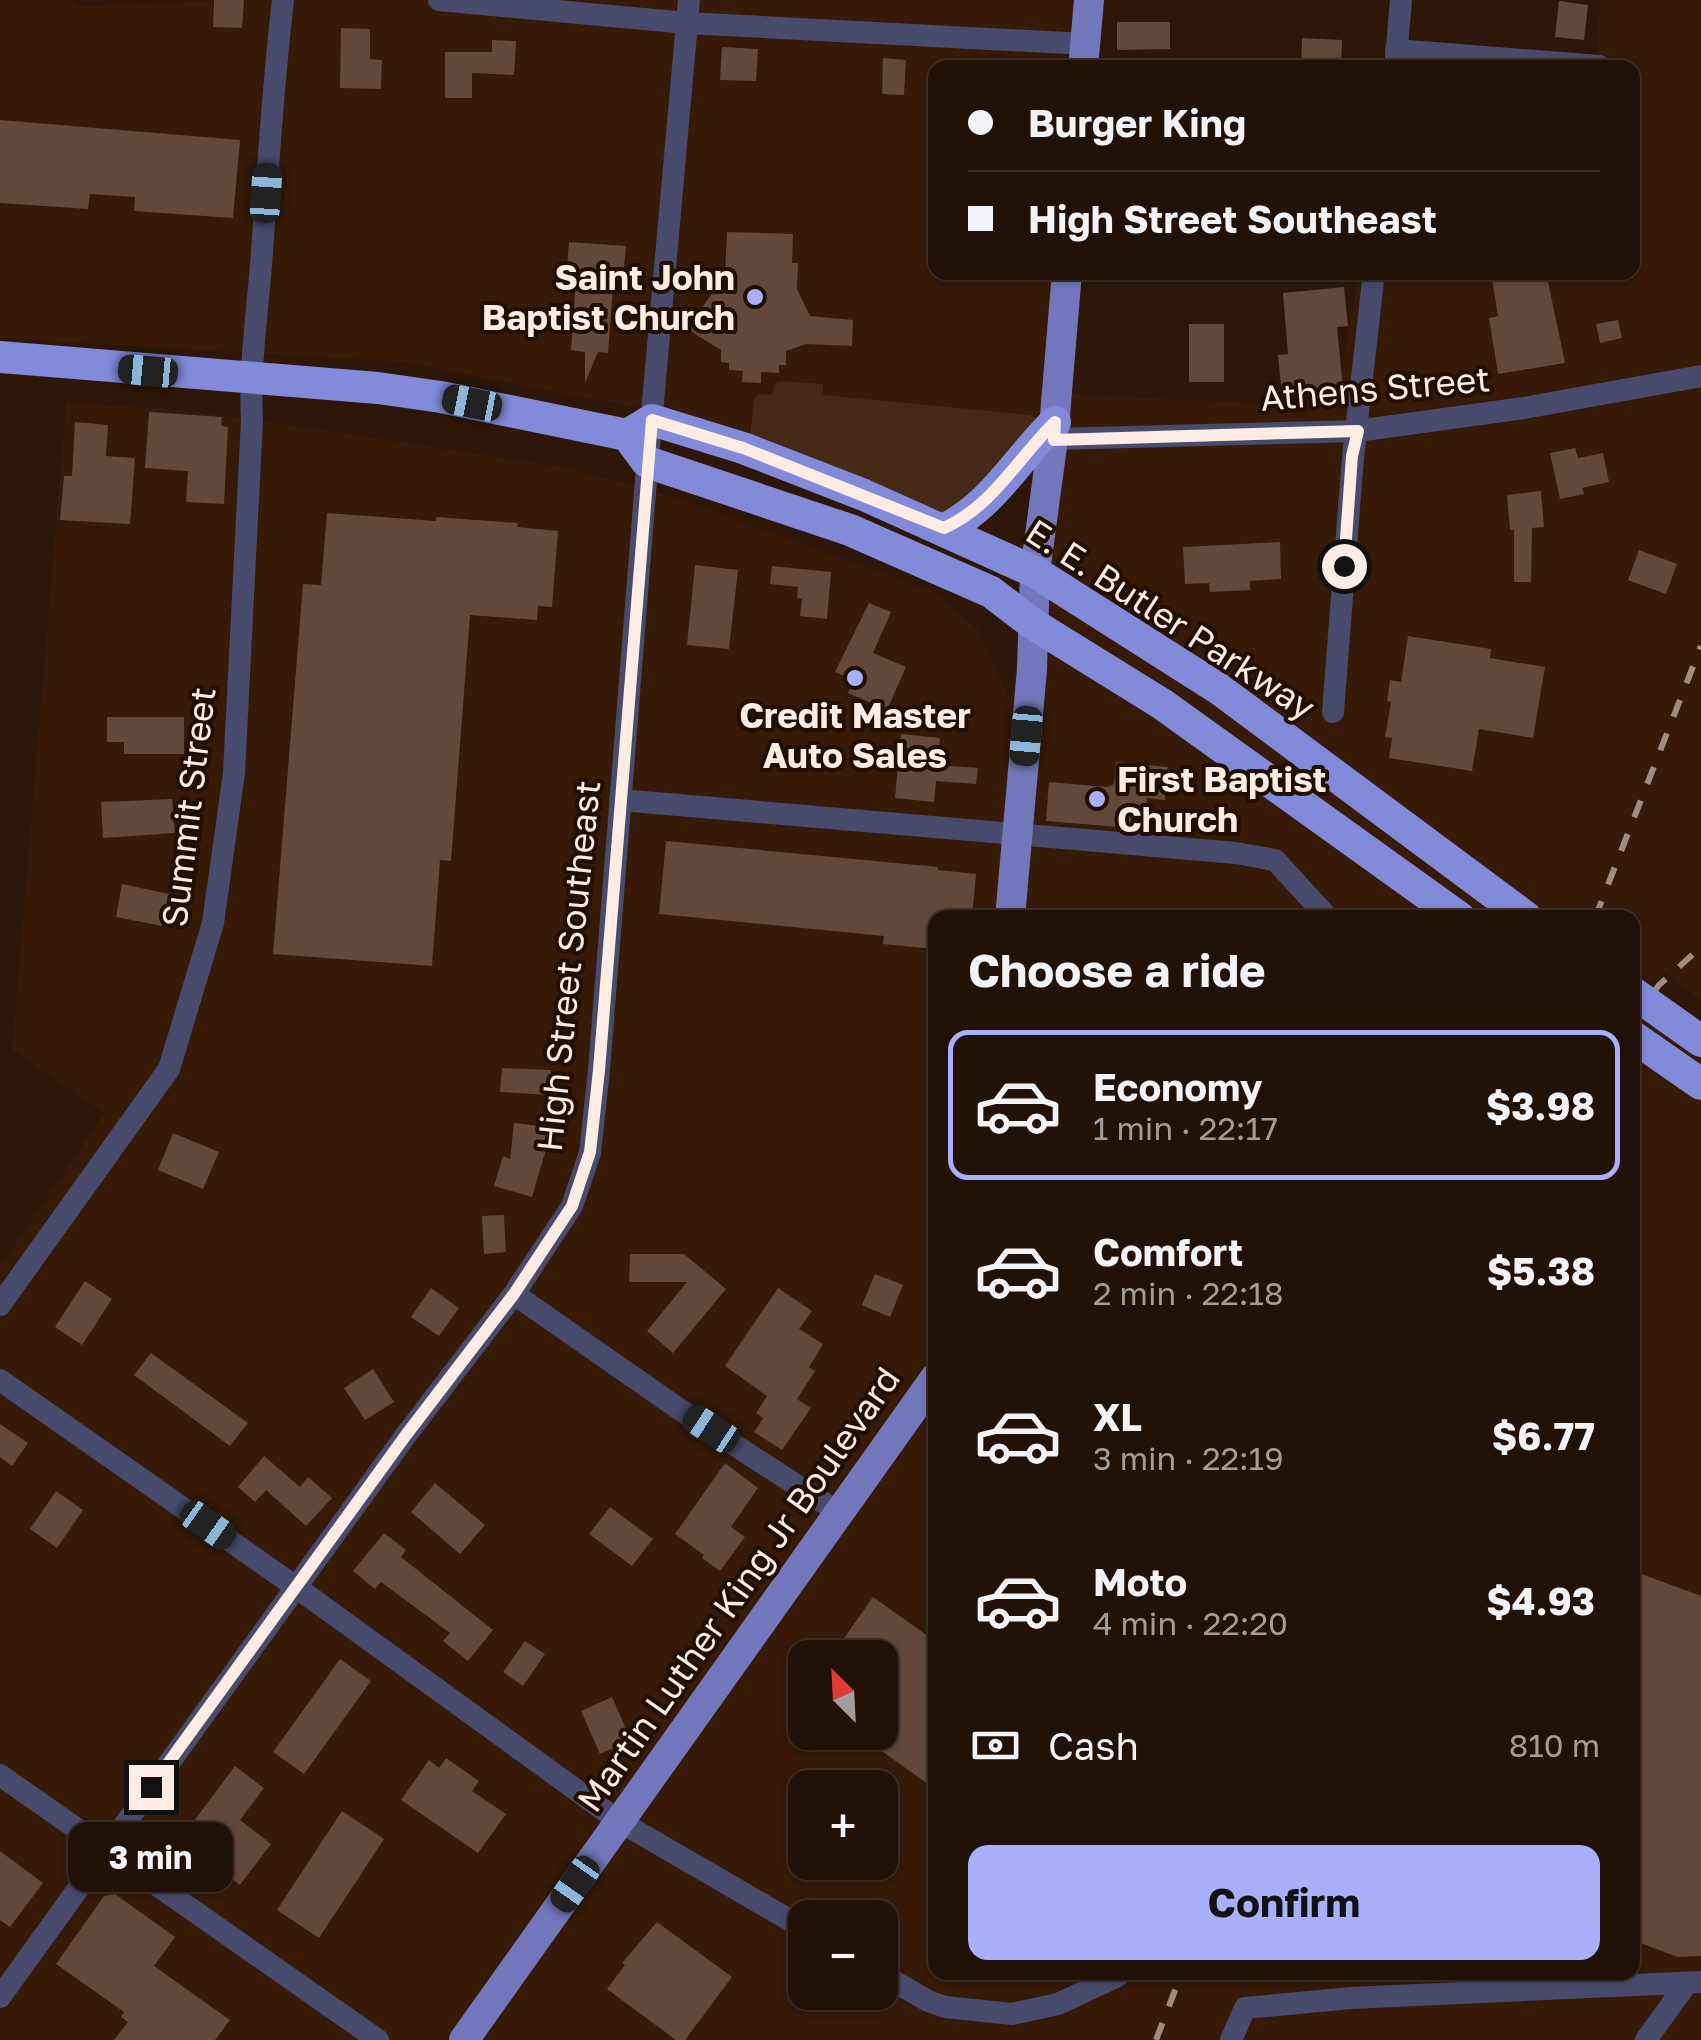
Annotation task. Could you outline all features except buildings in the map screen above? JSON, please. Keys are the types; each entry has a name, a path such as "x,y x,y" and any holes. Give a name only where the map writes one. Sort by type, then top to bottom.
{"highway":[{"name":"E. E. Butler Parkway","path":"0,357 362,386 639,428 743,448 944,528 1035,572 1219,689 1516,910"},
{"path":"639,428 647,462 850,530 991,592 1033,624 1162,704 1449,910"},
{"path":"944,528 970,517 1054,431"},
{"path":"1640,998 1701,1041"},
{"path":"1640,1042 1698,1082"}],"main road":[{"path":"1084,56 1089,0"},
{"path":"1011,910 1035,572 1054,431 1066,280"},
{"name":"Martin Luther King Jr Boulevard","path":"464,2040 928,1388"}],"street":[{"name":"Summit Street","path":"0,1306 168,1069 213,923 234,773 252,420 250,379 283,0"},
{"path":"439,0 688,12 1084,56"},
{"path":"1401,0 1396,59 1425,60"},
{"path":"639,428 688,12"},
{"path":"1333,712 1352,456 1373,280"},
{"name":"Athens Street","path":"1054,431 1358,431 1524,408 1701,376"},
{"name":"High Street Southeast","path":"0,1997 406,1435 514,1294 572,1206 590,1152 647,462"},
{"path":"620,800 1236,853 1275,860 1321,910"},
{"path":"514,1294 838,1512"},
{"path":"0,1380 296,1587 619,1821 788,1920"},
{"path":"0,1775 378,2040"},
{"path":"898,1984 945,2007 1012,2014 1058,2004 1109,1980"},
{"path":"1230,2040 1244,2008 1351,1998 1694,1982"},
{"path":"1646,2040 1694,1982"}],"shaded area":[{"path":"0,0 70,0 81,6 257,0 1085,0 1080,60 928,60 928,280 1061,280 1053,393 1334,407 1359,280 1640,280 1640,60 1596,60 1600,0 1701,0 1701,1000 1664,973 1640,990 1640,910 928,910 928,1980 1640,1980 1640,1011 1701,1056 1701,2040 0,2040 0,1267 104,1113 12,1050 66,403 185,410 351,434 568,468 671,496 933,591 977,628 1011,701 1050,426 954,507 722,424 403,362 0,338"},
{"path":"775,383 823,384 823,395 1031,415 1036,419 979,492 950,510 933,513 750,438 754,398 772,395"}],"railway":[{"path":"1598,910 1701,646"},
{"path":"1640,1010 1659,985 1701,947"},
{"path":"1156,2040 1179,1980"}],"place":[{"name":"Saint John Baptist Church","path":"755,297"},
{"name":"Credit Master Auto Sales","path":"855,678"},
{"name":"First Baptist Church","path":"1097,799"}],"route":[{"path":"151,1787 406,1435 514,1294 572,1206 590,1152 599,1070 652,420 743,448 944,528 970,517 1055,422 1054,440 1358,431 1352,456 1344,566"}]}
